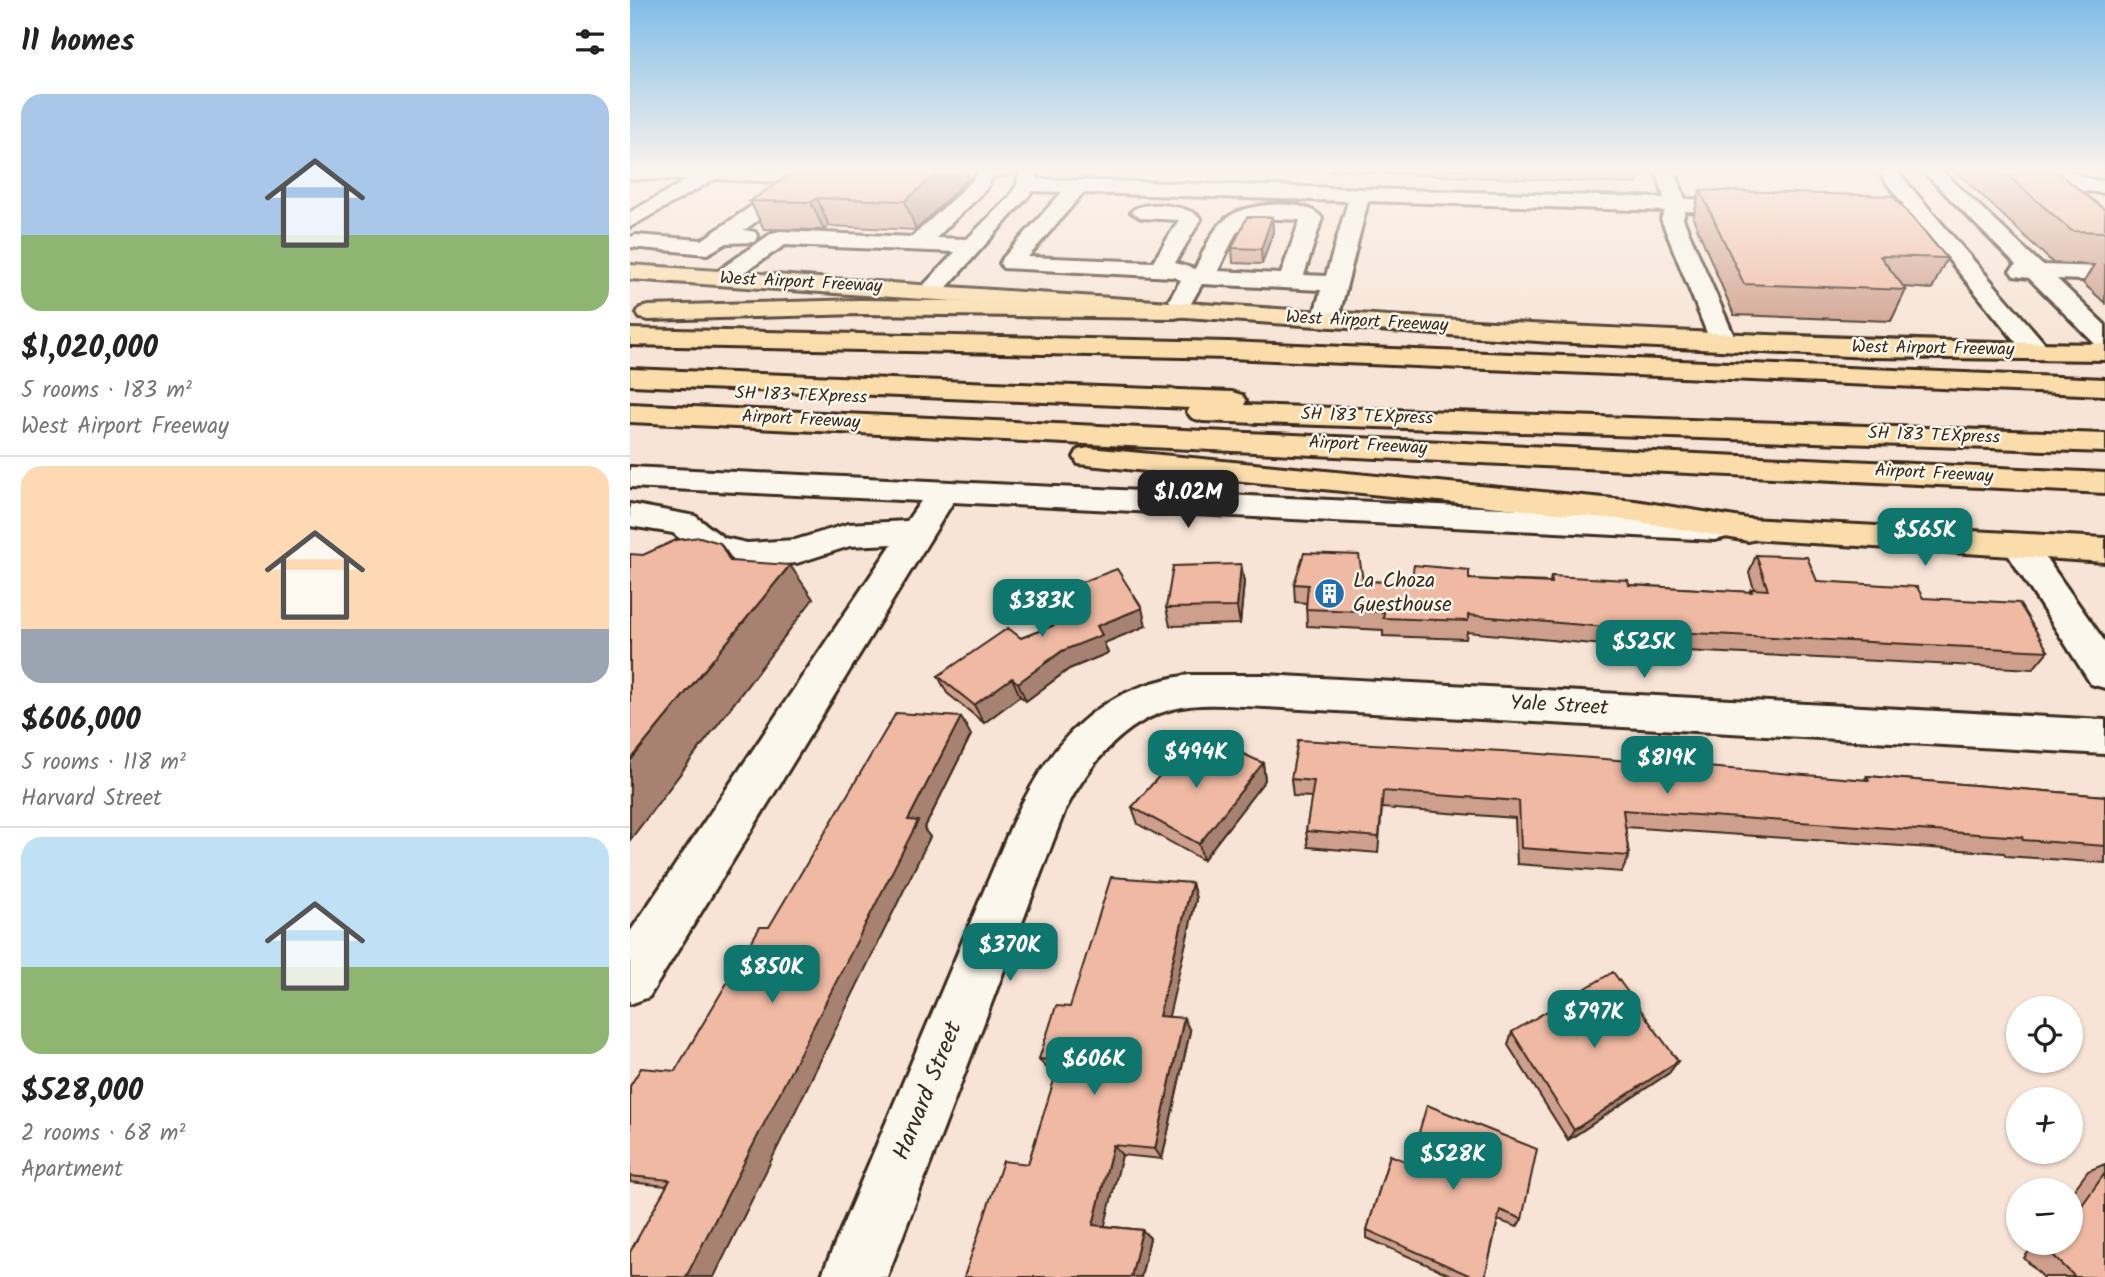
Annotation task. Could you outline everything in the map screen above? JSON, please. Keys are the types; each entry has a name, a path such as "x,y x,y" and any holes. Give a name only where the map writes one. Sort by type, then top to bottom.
{"main road":[{"name":"West Airport Freeway","path":"630,272 930,290 1175,311 1724,343 1869,349 2105,352"},
{"path":"630,313 859,307 1175,311"},
{"path":"630,337 1229,350 2105,387"},
{"path":"1869,349 1938,361 2105,367"},
{"path":"630,366 1709,386 2105,401"},
{"name":"SH 183 TEXpress","path":"630,377 1107,397 1664,412 2105,429"},
{"name":"SH 183 TEXpress","path":"630,389 1143,410 2105,443"},
{"name":"Airport Freeway","path":"630,413 2105,483"},
{"path":"745,417 856,439 1080,456 1636,511 1748,530 2105,550"}],"street":[{"path":"633,232 707,247 733,229"},
{"path":"918,243 933,229"},
{"path":"930,290 988,229"},
{"path":"1041,229 1011,262 1178,270 1198,277 1327,283 1335,288"},
{"path":"1160,269 1184,229"},
{"path":"1175,311 1226,229"},
{"path":"1290,281 1307,229"},
{"path":"1325,320 1350,229"},
{"path":"1676,229 1724,343"},
{"path":"1936,229 2037,351"},
{"path":"1990,229 2105,340"},
{"path":"722,236 918,243 1036,234"},
{"path":"720,278 780,237"},
{"path":"1968,268 2105,274"},
{"path":"630,477 1748,530"},
{"path":"630,514 668,478"},
{"path":"630,978 944,491"},
{"path":"630,514 683,524 713,547 747,555 797,551 848,535 917,532"},
{"path":"2019,545 2105,673"},
{"name":"Yale Street","path":"1181,692 1265,691 2105,737"},
{"name":"Harvard Street","path":"854,1277 1035,824 1056,779 1073,754 1096,731 1139,704 1181,692"}],"building":[{"path":"1241,229 1268,229 1261,249 1232,248"},
{"path":"1718,229 1921,229 1947,258 1880,256 1906,290 1744,284"},
{"path":"2069,229 2105,229 2105,232 2072,231"},
{"path":"700,537 720,543 730,561 790,565 630,761 630,554 643,555 676,540"},
{"path":"1304,553 1359,555 1363,581 1411,583 1414,565 1469,570 1469,579 1552,583 1551,576 1628,580 1629,585 1752,592 1751,589 1768,590 1756,555 1807,557 1817,581 1917,587 1923,598 2019,603 2048,651 1652,631 1468,615 1468,621 1383,618 1384,612 1306,609 1308,585 1294,584"},
{"path":"1241,564 1237,607 1166,608 1173,566"},
{"path":"1117,569 1142,608 1097,626 1102,635 1062,651 1018,683 1012,678 974,705 938,676 1008,628 1021,638 1078,616 1063,589"},
{"path":"896,713 961,717 908,820 918,821 686,1277 630,1277 630,1252 670,1180 630,1176 630,1086 641,1068 675,1071 760,927 769,927"},
{"path":"1191,740 1223,756 1223,763 1230,764 1239,752 1263,763 1199,844 1132,807"},
{"path":"1298,740 1502,751 1869,780 1867,776 2105,796 2105,846 2023,840 2022,837 1623,810 1629,856 1521,848 1519,801 1383,791 1379,837 1306,831 1314,781 1291,779"},
{"path":"1111,877 1192,883 1159,1016 1184,1018 1155,1149 1113,1145 1093,1225 1142,1230 1131,1277 964,1277 1003,1161 1028,1164 1060,1061 1039,1059 1056,1006 1070,1007"},
{"path":"1613,972 1678,1061 1574,1130 1512,1032"},
{"path":"1427,1105 1537,1149 1522,1219 1500,1210 1485,1277 1473,1277 1367,1230 1390,1155 1410,1163"},
{"path":"2105,1173 2105,1277 2075,1277 2053,1255 2083,1255 2083,1204"}],"place":[{"name":"La Choza Guesthouse","path":"1330,593"}]}
